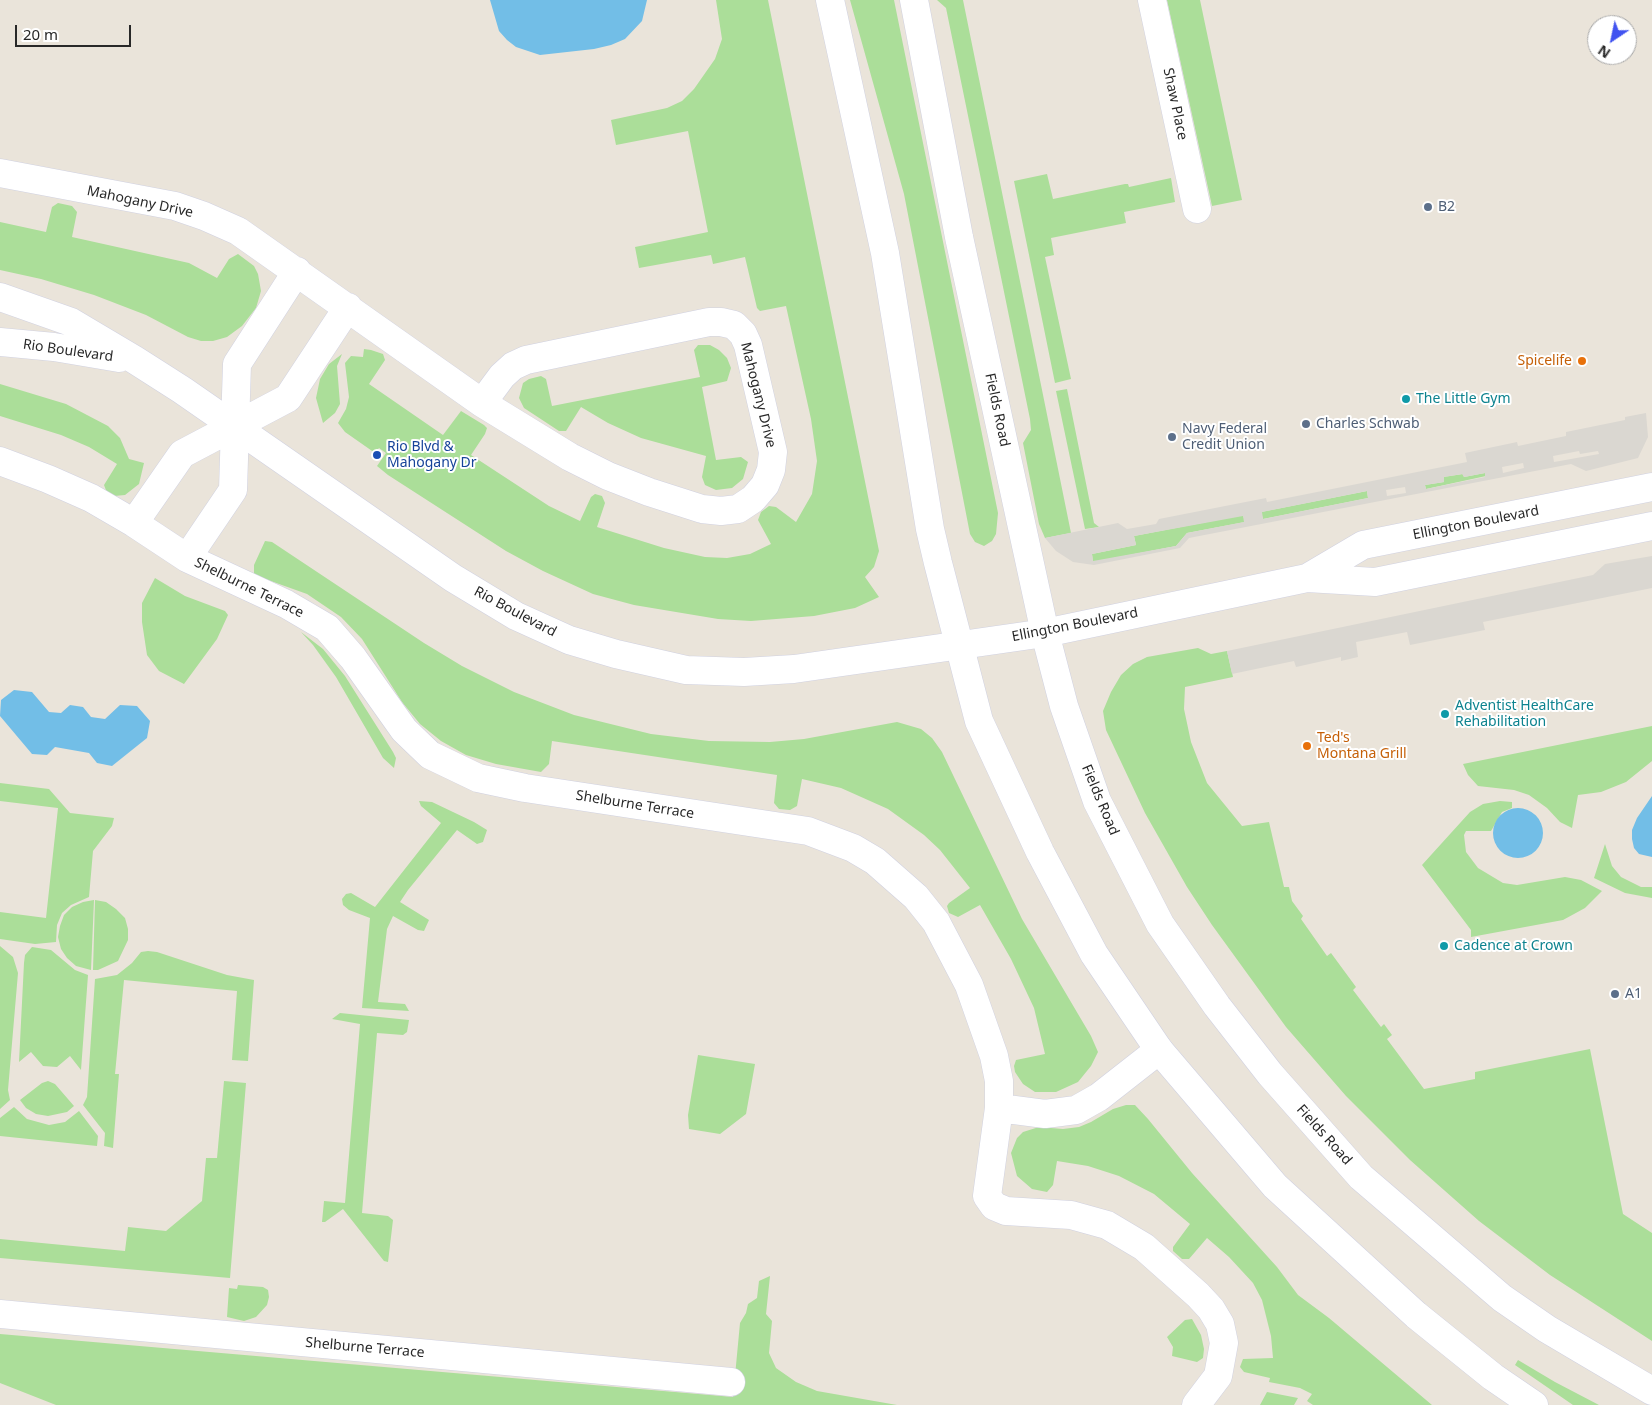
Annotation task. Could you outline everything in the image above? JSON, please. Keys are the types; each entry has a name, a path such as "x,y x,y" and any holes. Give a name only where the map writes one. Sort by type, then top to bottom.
{"street":[{"path":"830,0 885,253 930,530 979,721 1040,852 1094,954 1159,1050 1275,1186 1416,1315 1493,1377 1534,1405"},
{"name":"Fields Road","path":"914,0 959,237 1044,633 1064,706 1097,800 1155,915 1218,1006 1270,1074 1361,1177 1502,1298 1547,1329 1652,1391"},
{"name":"Shaw Place","path":"1152,0 1197,209"},
{"name":"Mahogany Drive","path":"0,173 175,206 238,231 482,403 570,457 608,476 702,509 721,511 738,508 753,499 765,485 771,470 773,452 748,345 743,334 734,325 722,322 709,322 526,360 513,366 502,376 482,403"},
{"path":"234,427 237,364 297,271"},
{"name":"Rio Boulevard","path":"0,297 71,322 135,360 182,390 461,583 516,616 569,640 616,654 686,670 744,672 794,669 959,645"},
{"path":"134,523 182,454 288,398 348,307"},
{"name":"Rio Boulevard","path":"0,342 54,347 135,360"},
{"name":"Shelburne Terrace","path":"187,558 233,490 234,427"},
{"name":"Shelburne Terrace","path":"0,462 48,479 91,498 134,523 187,558 286,604 327,628 353,658 404,730 430,755 478,778 525,788 808,831 853,848 875,861 916,897 936,922 969,985 994,1056 999,1081 999,1108 987,1190 988,1196 994,1206 1006,1211 1070,1215 1107,1225 1144,1247 1172,1270 1211,1309 1220,1324 1224,1342 1222,1358 1218,1376 1196,1405"},
{"name":"Ellington Boulevard","path":"1307,578 1363,545 1652,488"},
{"name":"Ellington Boulevard","path":"959,645 1044,633 1307,578 1375,582 1652,526"},
{"path":"999,1108 1045,1114 1076,1110 1099,1097 1159,1050"},
{"name":"Shelburne Terrace","path":"0,1314 731,1382"}],"green space":[{"path":"716,0 768,0 879,551 874,567 865,577 879,597 855,608 814,616 751,621 718,619 634,605 593,594 543,571 506,551 388,475 377,466 386,453 379,448 375,453 345,432 338,423 346,409 349,397 345,363 351,356 363,357 364,349 371,350 383,354 385,360 369,384 443,435 461,411 484,425 487,428 485,434 471,455 549,506 580,521 591,497 595,494 602,496 605,503 597,527 664,548 705,557 727,558 750,554 771,544 758,520 761,512 769,506 776,507 796,522 812,494 817,461 811,419 786,306 760,311 757,308 745,257 713,264 711,255 639,268 635,247 708,232 688,131 616,145 611,120 667,108 682,101 694,89 715,59 722,39"},
{"path":"850,0 894,0 998,513 996,534 992,541 984,546 975,542 970,534 904,194"},
{"path":"937,0 963,0 1071,533 1045,538 1039,524 1023,443 1031,430 1030,419 946,8"},
{"path":"1167,0 1200,0 1242,200 1212,206"},
{"path":"1047,174 1053,199 1125,184 1128,184 1129,187 1171,178 1175,202 1124,212 1126,223 1051,238 1054,255 1045,257 1071,379 1055,383 1014,181"},
{"path":"58,203 72,206 77,212 72,237 189,263 217,278 229,259 238,254 254,266 258,274 261,291 256,308 242,326 227,337 213,341 201,341 188,337 146,315 94,295 41,279 0,270 0,222 46,232 52,207"},
{"path":"698,345 710,345 719,350 727,358 731,368 727,381 702,387 716,460 741,457 748,462 743,479 732,488 716,490 705,485 702,477 706,456 641,438 608,423 581,407 566,431 559,431 524,408 519,398 523,383 529,379 541,376 546,379 552,406 700,377 694,350"},
{"path":"342,354 337,366 340,404 335,413 323,423 316,398 320,379 329,364"},
{"path":"0,384 66,404 108,426 120,438 129,459 144,463 139,484 125,495 114,496 107,493 104,485 117,464 89,447 61,435 0,416"},
{"path":"1067,389 1094,523 1099,527 1085,529 1056,391"},
{"path":"1485,473 1486,476 1426,489 1425,485 1444,482 1443,477 1463,474 1464,477"},
{"path":"1367,491 1368,498 1263,519 1261,512"},
{"path":"1243,515 1245,522 1187,533 1176,546 1093,562 1092,554 1136,545 1134,536"},
{"path":"265,541 272,542 424,643 462,666 514,692 574,715 651,734 709,741 770,742 804,739 897,722 921,729 932,738 942,752 1022,919 1091,1036 1098,1052 1091,1066 1078,1082 1056,1092 1035,1092 1023,1084 1015,1072 1016,1060 1045,1054 1034,1008 1011,959 980,905 958,917 949,913 947,906 949,903 970,888 940,850 924,835 888,809 841,788 802,779 797,806 790,810 779,809 774,803 777,775 552,741 549,764 541,772 496,764 466,755 441,741 420,724 402,702 362,639 341,617 307,594 254,575 254,565"},
{"path":"155,578 185,596 225,611 228,615 217,639 184,684 159,671 147,655 142,622 142,603"},
{"path":"301,632 323,649 345,676 393,752 396,758 394,768 383,758 336,677"},
{"path":"1198,648 1211,654 1227,651 1233,677 1185,687 1184,709 1191,742 1207,783 1242,826 1269,822 1284,887 1289,887 1292,901 1303,916 1301,919 1327,956 1331,953 1356,987 1353,990 1381,1027 1384,1024 1392,1035 1387,1039 1424,1089 1475,1079 1475,1072 1590,1049 1623,1214 1652,1233 1652,1341 1550,1275 1479,1221 1410,1160 1346,1096 1286,1027 1212,925 1187,887 1145,813 1106,730 1103,711 1121,675 1133,664 1147,657"},
{"path":"1652,726 1652,761 1626,782 1601,792 1578,795 1572,828 1560,822 1547,808 1529,795 1514,790 1478,786 1468,775 1463,764"},
{"path":"0,783 49,789 70,813 114,818 112,826 93,851 89,897 71,905 62,913 57,925 56,942 35,944 0,939 0,912 46,918 58,808 0,801"},
{"path":"419,801 432,802 487,830 483,842 477,844 457,830 400,902 429,920 424,931 418,930 393,916 387,929 378,1002 405,1004 409,1011 362,1008 370,918 349,910 343,905 342,899 346,894 351,893 375,907 441,823 421,806"},
{"path":"1500,801 1512,802 1512,808 1502,812 1491,831 1466,831 1464,835 1466,852 1478,868 1503,883 1517,885 1565,877 1581,880 1602,891 1585,908 1563,920 1471,937 1471,930 1422,865 1470,812 1483,804"},
{"path":"1605,844 1612,866 1621,877 1641,887 1652,887 1652,898 1625,893 1594,878"},
{"path":"94,900 91,970 76,966 67,958 61,949 58,937 64,915 72,907"},
{"path":"95,900 106,902 116,909 125,918 128,929 128,940 118,961 98,970 93,970"},
{"path":"0,946 13,957 18,973 8,1090 10,1100 0,1109"},
{"path":"32,947 51,950 75,970 88,975 81,1070 70,1056 57,1067 43,1066 31,1052 19,1062 24,963 25,955"},
{"path":"141,952 157,952 227,975 254,980 248,1061 232,1060 237,991 124,980 115,1074 119,1074 113,1148 104,1146 105,1133 83,1105 87,1097 95,979 117,975 132,963"},
{"path":"340,1013 409,1020 407,1032 403,1035 377,1033 362,1213 388,1216 393,1220 388,1262 384,1261 343,1209 325,1222 322,1222 324,1201 345,1203 360,1024 332,1019"},
{"path":"698,1055 755,1064 746,1114 720,1134 689,1129 688,1115"},
{"path":"48,1081 55,1084 74,1106 67,1112 48,1116 36,1114 26,1108 20,1100 42,1083"},
{"path":"224,1081 246,1083 230,1278 0,1258 0,1239 125,1251 128,1227 166,1231 202,1201 206,1158 217,1158"},
{"path":"1126,1105 1135,1105 1148,1119 1192,1173 1277,1267 1298,1295 1329,1318 1432,1405 1313,1405 1307,1401 1312,1394 1300,1388 1269,1382 1270,1378 1244,1372 1240,1367 1243,1359 1273,1358 1271,1336 1262,1300 1253,1283 1229,1257 1207,1238 1189,1259 1182,1259 1173,1251 1173,1247 1190,1224 1154,1194 1119,1176 1088,1166 1057,1161 1053,1185 1047,1192 1032,1189 1017,1176 1011,1153 1017,1138 1023,1132 1039,1127 1063,1129 1079,1127 1113,1109"},
{"path":"14,1107 27,1119 49,1125 65,1122 79,1111 98,1136 97,1146 0,1136 0,1118"},
{"path":"770,1276 766,1314 772,1321 769,1353 776,1368 796,1382 817,1391 897,1405 56,1405 0,1383 0,1334 733,1397 740,1323 746,1313 748,1304 757,1298 759,1281"},
{"path":"238,1285 263,1287 268,1290 267,1305 256,1317 244,1321 227,1317 229,1288 237,1289"},
{"path":"1192,1319 1201,1335 1204,1349 1203,1358 1197,1362 1172,1356 1173,1347 1167,1337 1185,1320"},
{"path":"1518,1360 1599,1405 1573,1405 1515,1365"},
{"path":"1267,1392 1298,1398 1294,1405 1260,1405"}],"shaded area":[{"path":"1646,413 1648,437 1638,458 1586,471 1571,464 1189,538 1180,548 1094,565 1073,562 1056,551 1045,538 1118,523 1127,529 1156,524 1159,519 1266,498 1267,502 1467,462 1465,453 1517,442 1518,446 1566,436 1566,432 1625,420 1625,417","holes":["1579,451 1580,454 1598,451 1599,454 1554,462 1553,456","1523,463 1524,468 1503,473 1502,467","1485,473 1485,477 1426,489 1425,485 1444,482 1444,477 1462,474 1464,477","1405,487 1406,493 1387,496 1386,490","1367,491 1368,498 1263,519 1262,512","1243,516 1244,522 1187,533 1176,546 1093,561 1092,554 1136,545 1134,536"]},
{"path":"1652,556 1652,588 1483,622 1485,630 1410,645 1407,632 1356,642 1358,657 1341,661 1341,657 1296,667 1294,661 1232,674 1227,651 1593,575 1605,564"}],"water":[{"path":"490,0 647,0 642,21 625,39 594,49 540,55 516,47 507,40 499,31"},
{"path":"14,690 32,692 49,712 61,713 70,705 83,707 91,717 105,719 120,705 137,706 150,721 147,738 112,766 97,763 89,753 55,747 47,755 32,754 0,716 1,700"},
{"path":"1652,796 1652,857 1639,854 1634,848 1632,830 1637,818"},
{"path":"1518,808 1527,810 1538,819 1543,833 1541,842 1532,853 1518,858 1509,856 1498,847 1493,833 1495,824 1504,813"}],"place":[{"name":"B2","path":"1428,207"},
{"name":"Spicelife","path":"1582,361"},
{"name":"The Little Gym","path":"1406,399"},
{"name":"Charles Schwab","path":"1306,424"},
{"name":"Navy Federal Credit Union","path":"1172,437"},
{"name":"Rio Blvd & Mahogany Dr","path":"377,455"},
{"name":"Adventist HealthCare Rehabilitation","path":"1445,714"},
{"name":"Ted's Montana Grill","path":"1307,746"},
{"name":"Cadence at Crown","path":"1444,946"},
{"name":"A1","path":"1615,994"}]}
